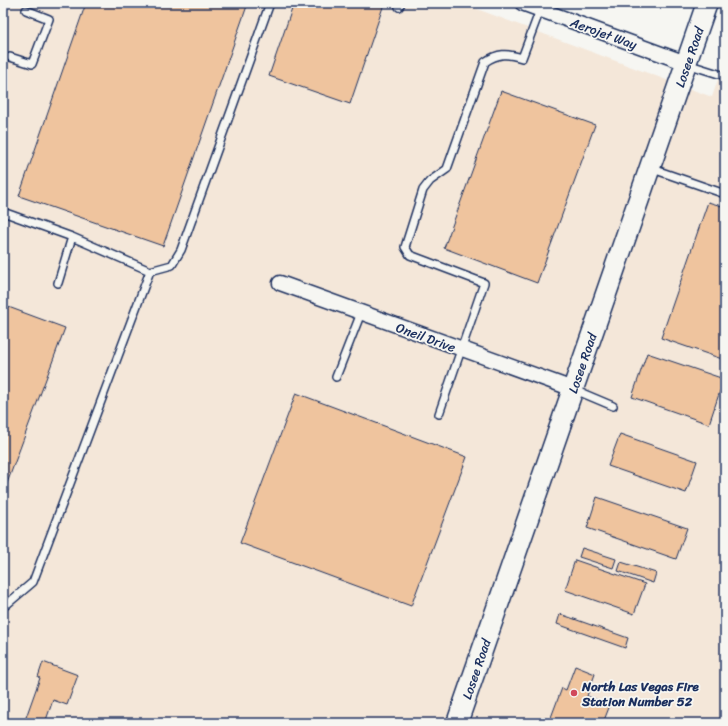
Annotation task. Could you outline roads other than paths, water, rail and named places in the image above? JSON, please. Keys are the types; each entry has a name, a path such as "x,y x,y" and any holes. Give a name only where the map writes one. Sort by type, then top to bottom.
{"main road":[{"name":"Losee Road","path":"457,723 707,3"}],"street":[{"name":"Aerojet Way","path":"522,3 686,63"},
{"name":"Oneil Drive","path":"280,283 460,350 573,389"}],"lane":[{"path":"3,212 72,237 150,271 172,265 181,250 270,3"},
{"path":"10,57 32,64 49,19 26,10"},
{"path":"438,414 484,283 410,256 404,247 423,190 430,181 447,169 485,62 494,56 509,53 522,58 540,10"},
{"path":"686,63 725,76"},
{"path":"650,168 725,194"},
{"path":"58,283 72,237"},
{"path":"3,604 6,605 33,582 150,271"},
{"path":"336,377 361,313"},
{"path":"573,389 613,406"}],"place":[{"name":"North Las Vegas Fire Station Number 52","path":"574,693"}]}
